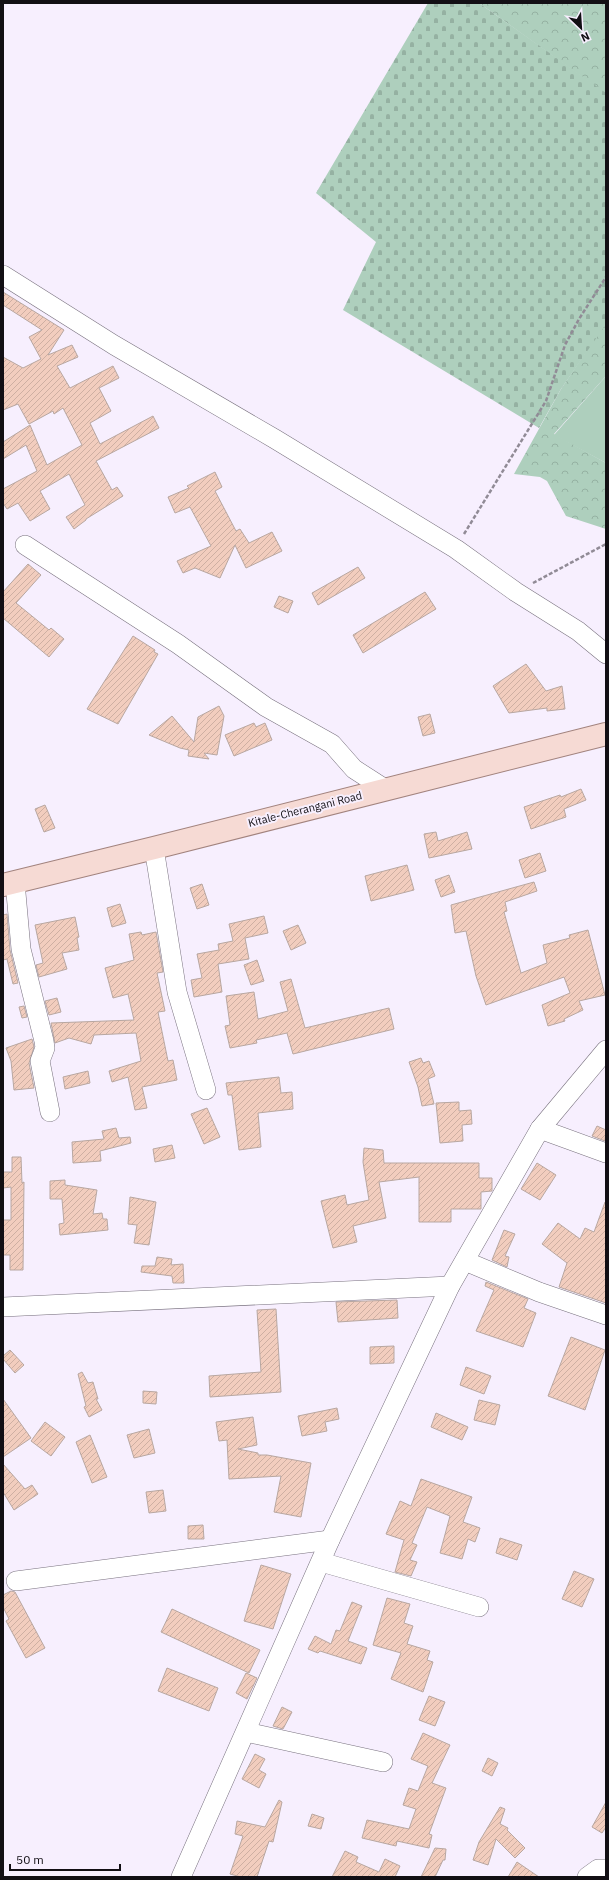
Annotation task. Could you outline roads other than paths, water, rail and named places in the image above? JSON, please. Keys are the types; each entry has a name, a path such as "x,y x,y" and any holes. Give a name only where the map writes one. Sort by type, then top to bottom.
{"main road":[{"name":"Kitale-Cherangani Road","path":"9,883 606,734"}],"street":[{"path":"3,275 114,345 268,435 456,548 516,592 578,631 606,654"},
{"path":"25,545 178,644 266,707 332,744 354,769 385,789"},
{"path":"154,848 177,992 206,1090"},
{"path":"9,883 21,949 44,1041 45,1048 40,1061 50,1112"},
{"path":"184,1876 330,1540 450,1286 540,1129 606,1050"},
{"path":"540,1129 606,1153"},
{"path":"465,1261 538,1292 606,1315"},
{"path":"3,1307 450,1286"},
{"path":"16,1581 330,1540"},
{"path":"321,1562 479,1606"},
{"path":"246,1732 384,1762"},
{"path":"587,1877 598,1869 606,1869"}]}
